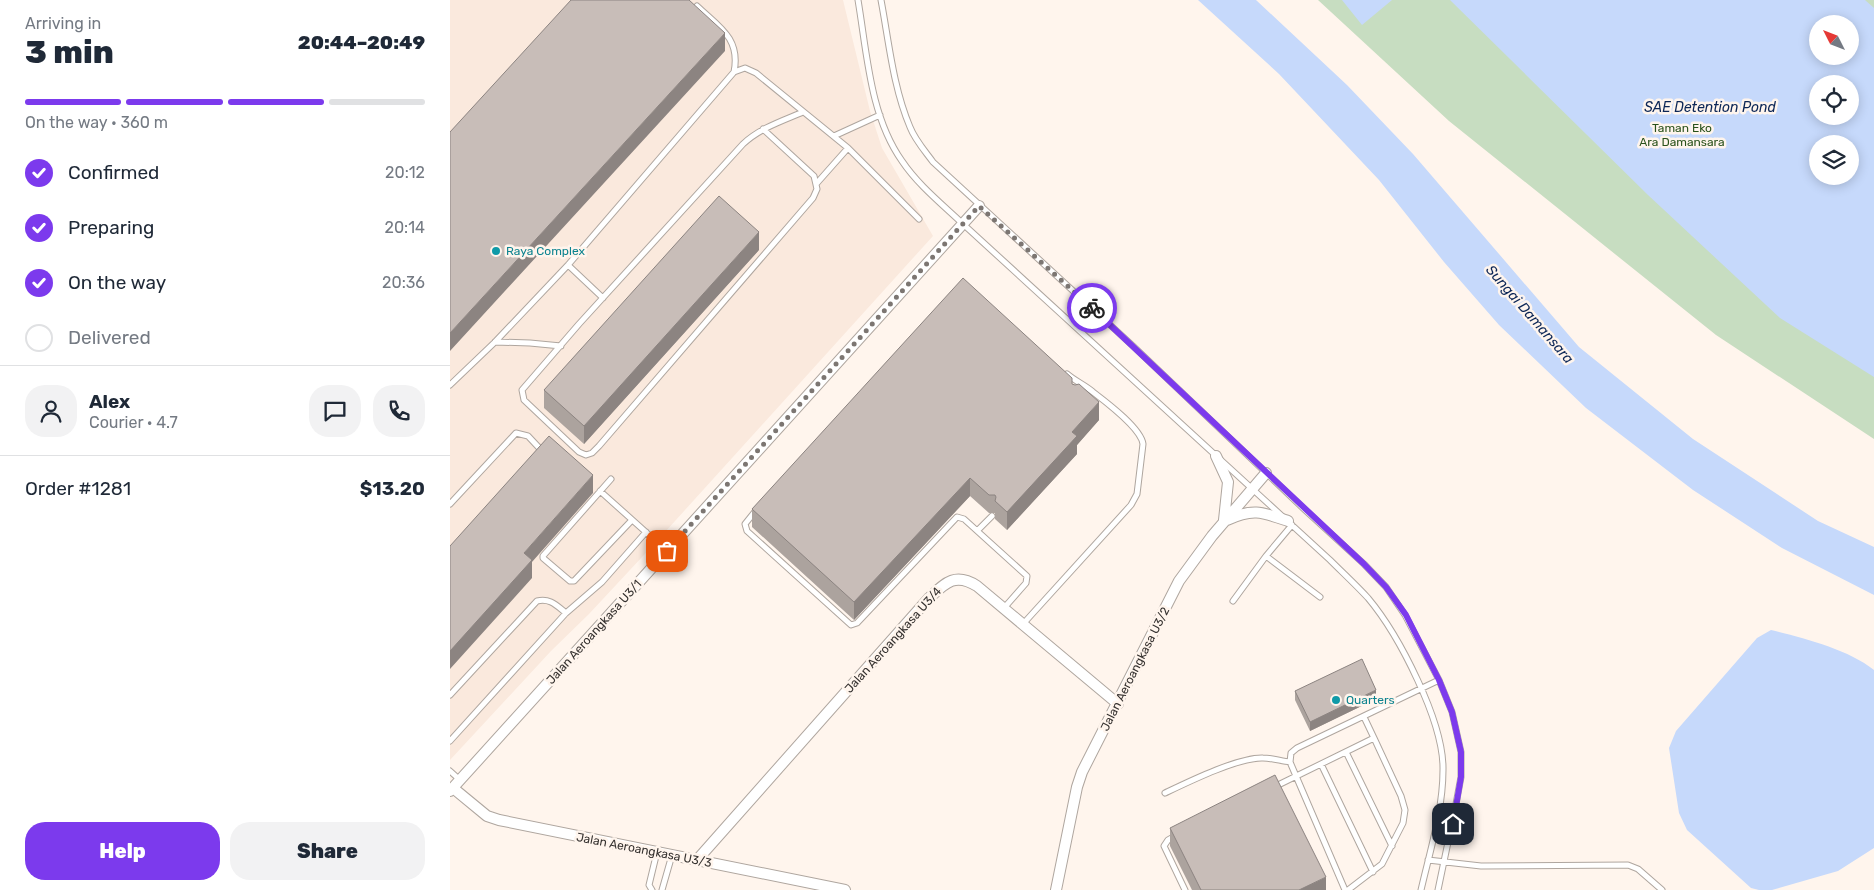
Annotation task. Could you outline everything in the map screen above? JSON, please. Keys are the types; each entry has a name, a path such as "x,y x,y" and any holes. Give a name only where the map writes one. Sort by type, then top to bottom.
{"street":[{"name":"Jalan Aeroangkasa U3/1","path":"454,786 979,206"},
{"path":"1216,456 1228,482 1224,521 1242,513 1263,512 1290,523"},
{"name":"Jalan Aeroangkasa U3/2","path":"1056,890 1079,780 1179,582 1224,521 1266,473"},
{"name":"Jalan Aeroangkasa U3/4","path":"697,860 929,598 942,586 959,578 968,580 1004,608 1118,704"},
{"name":"Jalan Aeroangkasa U3/3","path":"454,786 487,816 499,820 845,890"}],"lane":[{"path":"858,0 880,115 901,160 922,185 1330,560 1368,599 1387,626 1422,689 1439,737 1443,770 1436,820 1421,890"},
{"path":"881,0 896,82 910,128 933,162 1133,346 1364,564 1386,587 1406,615 1439,680 1452,712 1461,752 1461,777 1438,890"},
{"path":"697,6 729,36 736,54 734,72"},
{"path":"450,385 495,342 568,265 734,72 745,68 756,73 848,148 919,219"},
{"path":"763,130 809,170 817,183 817,189 813,198 599,446 592,453 586,455 579,452 524,400 522,390 579,324 751,136 763,130 803,112"},
{"path":"834,136 880,115"},
{"path":"817,183 848,148"},
{"path":"568,265 603,298"},
{"path":"495,342 561,346"},
{"path":"1023,625 1132,505 1137,494 1143,444 1142,438 1135,429 1086,387 1061,370"},
{"path":"1080,393 1086,387"},
{"path":"450,504 516,433 528,436 542,450 542,457"},
{"path":"611,479 543,556 546,561 570,581 574,581 632,520"},
{"path":"600,491 667,551"},
{"path":"759,506 744,524 747,531 850,625 857,623 957,517 964,519 978,530 1027,576 1026,583 1004,608"},
{"path":"978,530 992,516"},
{"path":"1233,601 1290,523"},
{"path":"450,741 566,613 602,582 646,532"},
{"path":"1266,556 1320,597"},
{"path":"450,696 538,601 545,599 553,602 566,613"},
{"path":"1364,717 1401,796 1405,810 1403,823 1382,864 1347,890 1290,762 1292,753 1297,748 1439,680"},
{"path":"1270,788 1374,738"},
{"path":"1346,752 1392,846"},
{"path":"1165,793 1202,776 1250,759 1263,758 1290,762"},
{"path":"1321,764 1373,872"},
{"path":"450,771 454,786"},
{"path":"1184,890 1164,846 1168,840 1185,831"},
{"path":"652,890 649,885 657,852"},
{"path":"662,890 672,855"},
{"path":"1428,860 1481,866 1628,865 1638,869 1662,890"}],"shaded area":[{"path":"450,0 843,0 870,111 882,148 933,236 656,542 450,760"}],"green space":[{"name":"SAE Detention Pond","path":"1318,0 1874,0 1874,439 1716,335 1449,121"}],"water":[{"name":"Sungai Damansara","path":"1198,0 1256,0 1347,85 1413,154 1579,347 1693,439 1818,521 1874,547 1874,595 1782,548 1693,490 1586,408 1499,325 1444,262 1379,180 1279,74"},
{"path":"1342,0 1392,0 1362,25"},
{"name":"SAE Detention Pond","path":"1450,0 1865,0 1874,8 1874,377 1780,318 1648,195"},
{"path":"1771,630 1838,650 1874,670 1874,848 1838,871 1772,890 1759,890 1751,888 1687,830 1679,813 1669,748 1676,731 1757,638"}],"building":[{"name":"Raya Complex","path":"571,0 689,0 725,33 450,333 450,132"},
{"path":"719,196 759,232 584,426 544,390"},
{"path":"963,278 1072,378 1072,384 1079,384 1099,402 1072,432 1077,436 1007,512 995,501 995,495 989,495 970,478 854,602 752,509"},
{"path":"549,436 593,475 524,553 532,560 450,651 450,546"},
{"name":"Quarters","path":"1362,659 1376,690 1310,722 1295,691"},
{"path":"1275,775 1326,877 1299,890 1201,890 1170,828"}],"way so far":[{"path":"667,551 979,206 1092,308"}],"place":[{"name":"Raya Complex","path":"496,251"},
{"name":"Quarters","path":"1336,700"}],"route":[{"path":"1092,308 1364,564 1386,587 1406,615 1439,680 1452,712 1456,728 1461,752 1461,777 1453,824"}],"park label":[{"name":"Taman Eko Ara Damansara","path":"1682,135"}]}
